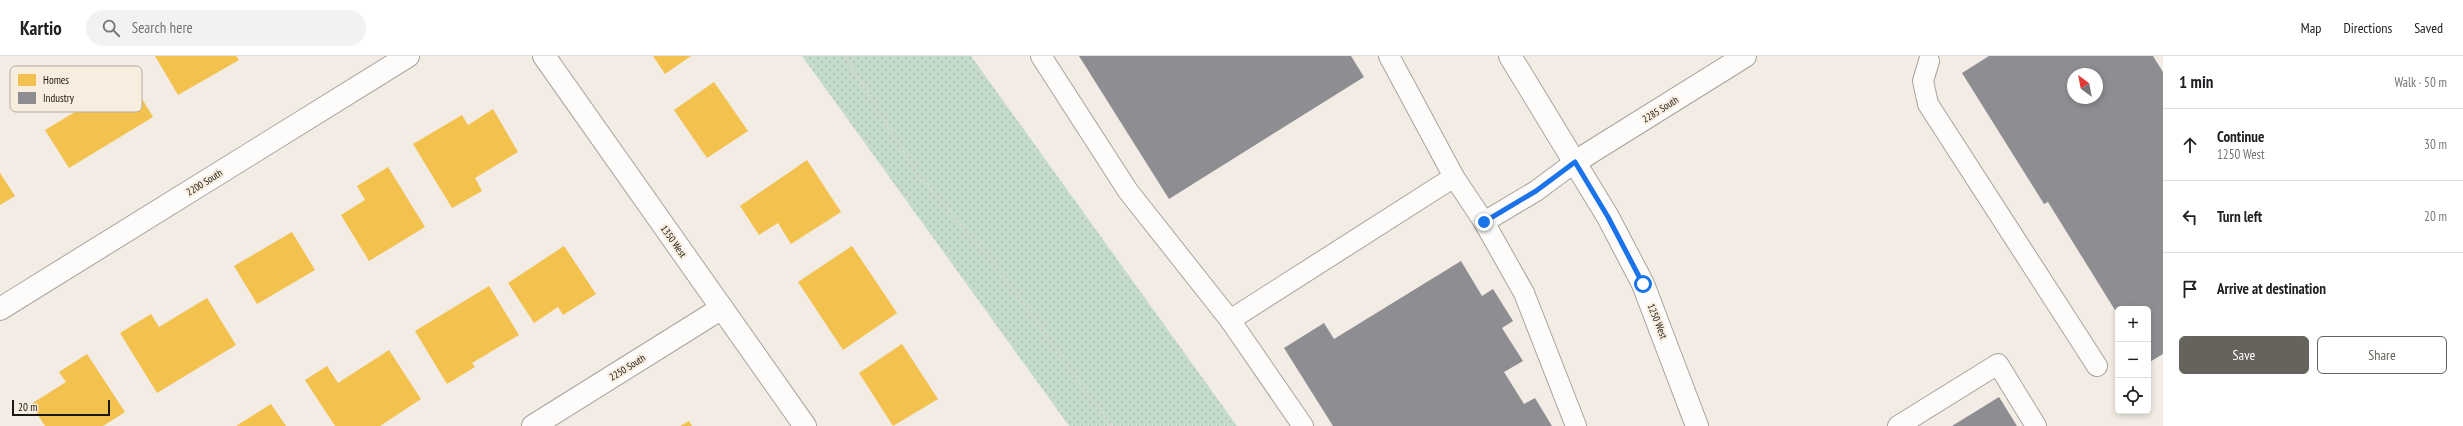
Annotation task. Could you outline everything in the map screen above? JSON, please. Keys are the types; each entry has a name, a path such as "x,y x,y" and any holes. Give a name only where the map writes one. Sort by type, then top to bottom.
{"street":[{"name":"2200 South","path":"0,309 408,56"},
{"name":"1350 West","path":"544,56 805,426"},
{"name":"1250 West","path":"1510,56 1608,217 1643,284 1697,426"},
{"name":"2285 South","path":"1575,162 1737,58"},
{"name":"2250 South","path":"533,426 722,308"}],"lane":[{"path":"1041,56 1128,191 1230,320 1302,426"},
{"path":"1389,56 1454,177 1484,222 1524,293 1576,426"},
{"path":"1930,58 1923,81 1928,104 2097,366"},
{"path":"1484,222 1536,191 1575,162"},
{"path":"1230,320 1454,177"},
{"path":"1898,426 1998,364 2036,426"}],"path":[{"path":"845,56 914,171 989,257 1112,426"}],"green space":[{"path":"802,56 971,56 1237,426 1069,426"}],"building: Homes":[{"path":"155,56 236,56 239,60 178,95"},
{"path":"653,56 691,56 665,74"},
{"path":"714,82 748,131 707,158 674,110"},
{"path":"142,99 153,117 69,168 45,130 75,112 142,112"},
{"path":"493,109 518,152 475,178 482,191 452,208 413,144 462,115 468,125"},
{"path":"807,160 841,212 791,244 778,223 759,235 740,206"},
{"path":"388,167 425,227 369,261 341,215 365,200 357,186"},
{"path":"0,173 15,196 0,205"},
{"path":"292,232 315,270 257,304 234,266"},
{"path":"564,246 596,294 563,315 558,307 534,323 508,283"},
{"path":"852,246 897,313 843,350 798,282"},
{"path":"489,286 519,335 472,363 475,367 447,384 415,331"},
{"path":"207,298 236,345 157,393 120,333 151,314 159,327"},
{"path":"902,344 938,399 893,426 859,373"},
{"path":"389,350 421,399 380,426 335,426 305,380 327,366 338,383"},
{"path":"87,354 125,412 103,426 45,426 31,404 66,382 59,372"},
{"path":"271,404 286,426 236,426"},
{"path":"689,421 692,426 680,426"}],"building: Industry":[{"path":"1079,56 1351,56 1364,77 1169,199"},
{"path":"1989,56 2153,56 2163,72 2163,354 2151,361 2151,306 2115,306 2115,310 2048,202 2044,204 1962,73"},
{"path":"1461,261 1482,296 1493,289 1513,321 1502,328 1523,361 1504,372 1524,404 1535,398 1552,426 1333,426 1284,348 1324,323 1334,339"},
{"path":"1999,397 2017,426 1952,426"}],"route":[{"path":"1484,222 1536,191 1575,162 1608,217 1643,284"}]}
